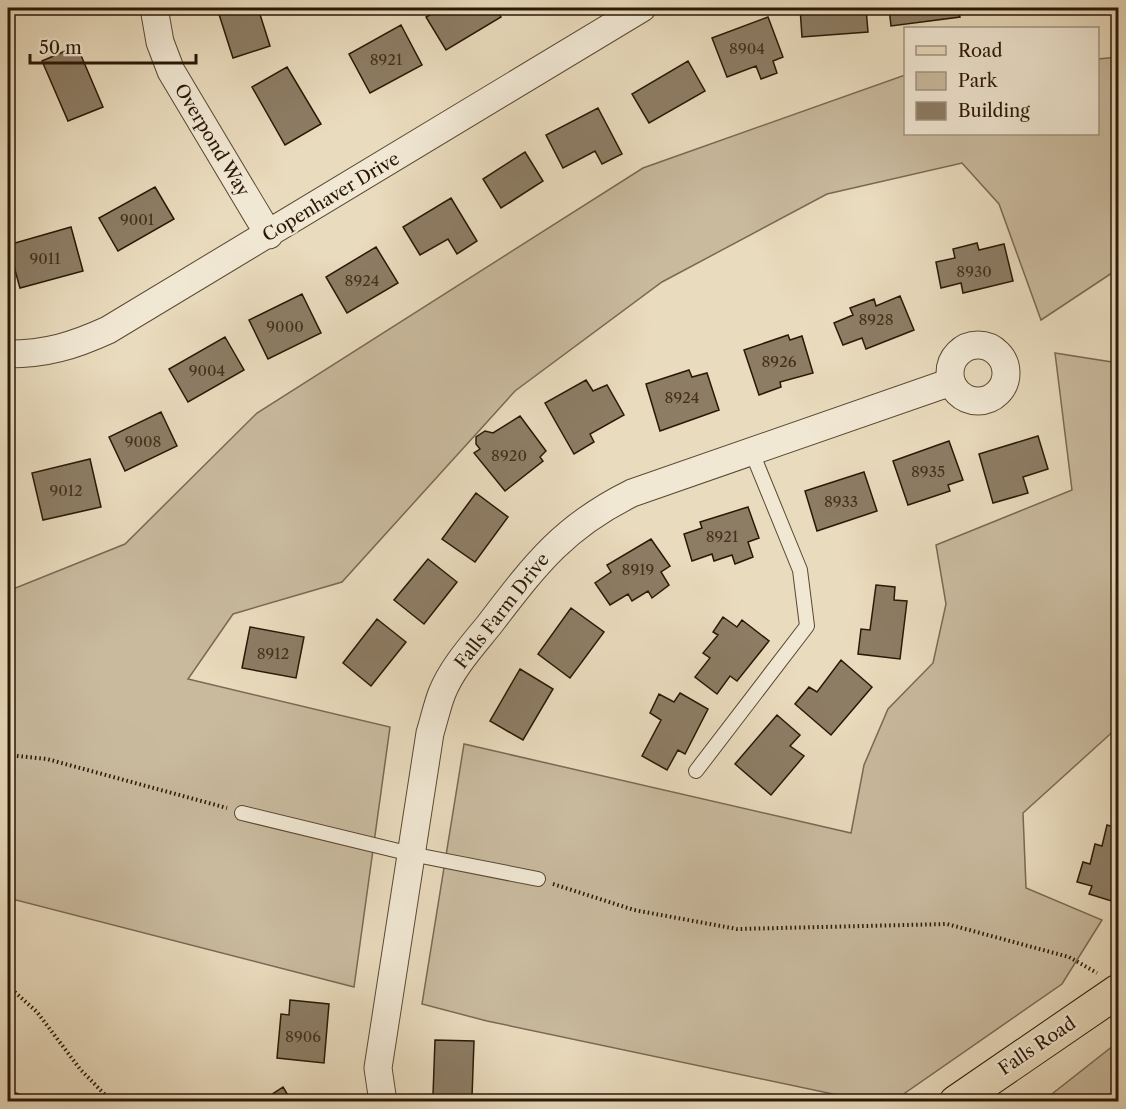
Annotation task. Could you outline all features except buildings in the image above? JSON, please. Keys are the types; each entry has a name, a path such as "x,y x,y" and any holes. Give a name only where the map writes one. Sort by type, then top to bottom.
{"main road":[{"name":"Falls Road","path":"956,1101 1111,985"}],"street":[{"name":"Overpond Way","path":"154,8 160,42 171,71 269,235"},
{"name":"Copenhaver Drive","path":"8,354 32,354 69,347 108,330 642,8"},
{"name":"Falls Farm Drive","path":"383,1101 378,1068 430,733 442,692 465,655 531,571 564,536 598,510 632,493 951,382"}],"lane":[{"path":"696,771 807,627 800,570 751,450"},
{"path":"242,813 411,854 538,879"}],"path":[{"path":"8,755 46,759 242,813"},
{"path":"538,879 634,910 737,929 947,924 1069,957 1090,967 1111,985"},
{"path":"8,986 37,1012 80,1069 112,1101"}],"green space":[{"path":"1118,57 1118,269 1041,320 999,204 962,163 827,194 662,282 515,391 342,582 233,614 188,679 390,727 354,987 8,898 8,591 125,544 257,413 643,168 904,75 904,135 1099,135 1099,59"},
{"path":"1055,353 1118,363 1118,727 1023,813 1026,888 1102,920 1062,984 892,1102 866,1101 487,1021 422,1004 464,744 851,833 864,765 888,709 933,663 946,604 936,545 1072,490"},
{"path":"1118,1042 1118,1101 1043,1101"}]}
